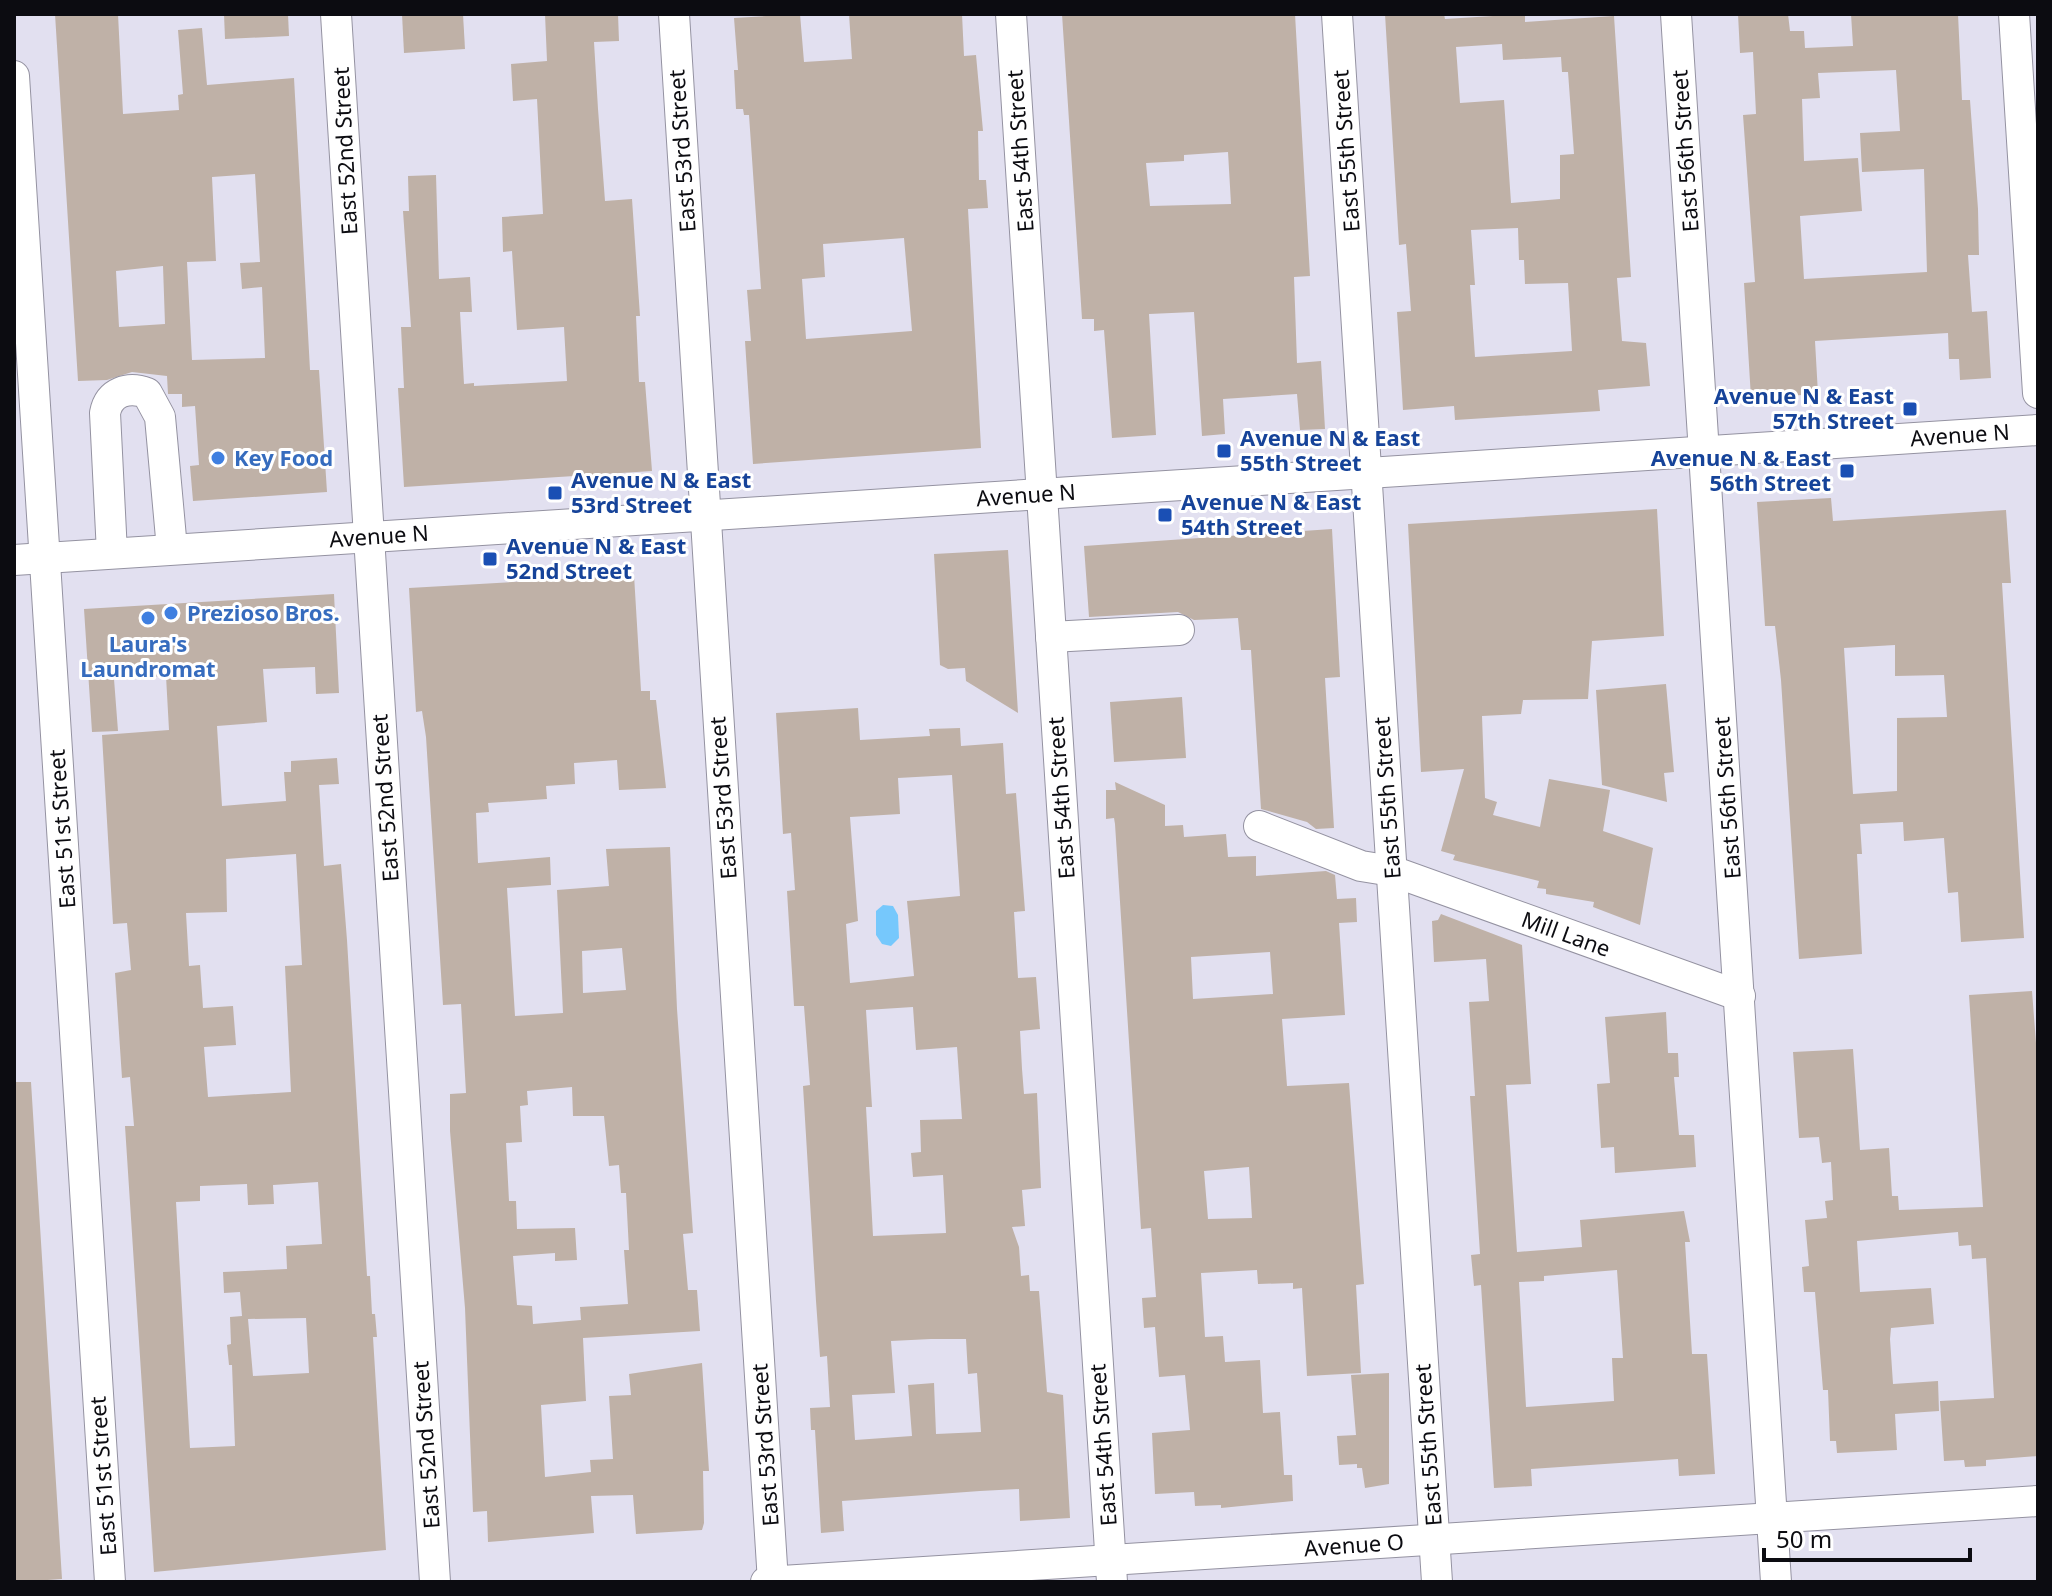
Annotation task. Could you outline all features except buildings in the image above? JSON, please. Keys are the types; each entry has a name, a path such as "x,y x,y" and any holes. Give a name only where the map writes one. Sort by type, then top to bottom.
{"street":[{"name":"East 52nd Street","path":"336,14 435,1582"},
{"name":"East 53rd Street","path":"674,14 773,1582"},
{"name":"East 54th Street","path":"1011,14 1111,1571"},
{"name":"East 55th Street","path":"1337,14 1437,1582"},
{"name":"East 56th Street","path":"1676,14 1776,1582"},
{"path":"2014,14 2038,393"},
{"name":"East 51st Street","path":"14,76 110,1582"},
{"path":"112,553 105,413 107,402 115,394 127,390 147,393 160,417 172,549"},
{"name":"Avenue N","path":"14,560 2038,430"},
{"path":"1051,637 1179,630"},
{"name":"Mill Lane","path":"1259,826 1361,866 1392,871 1740,996"},
{"name":"Avenue O","path":"766,1582 1111,1571 1434,1540 2038,1501"}],"water":[{"path":"883,905 893,906 898,915 899,938 891,946 882,944 876,935 876,911"}],"place":[{"name":"Avenue N & East 57th Street","path":"1910,409"},
{"name":"Avenue N & East 55th Street","path":"1224,451"},
{"name":"Key Food","path":"218,458"},
{"name":"Avenue N & East 56th Street","path":"1847,471"},
{"name":"Avenue N & East 53rd Street","path":"555,493"},
{"name":"Avenue N & East 54th Street","path":"1165,515"},
{"name":"Avenue N & East 52nd Street","path":"490,559"},
{"name":"Prezioso Bros.","path":"171,613"},
{"name":"Laura's Laundromat","path":"148,618"}]}
